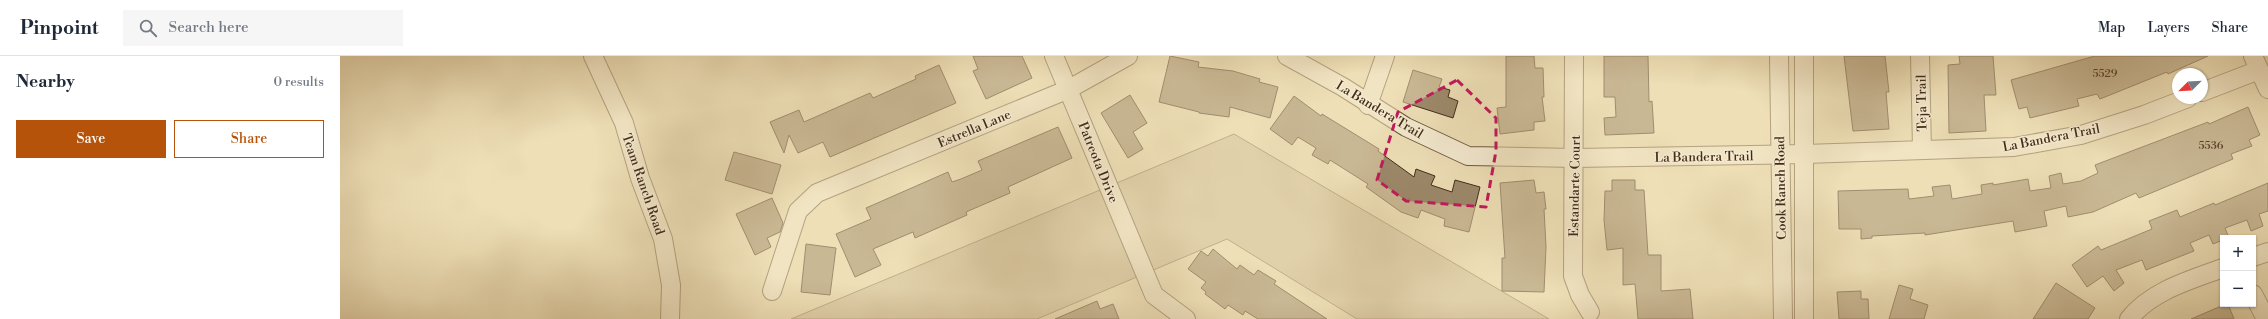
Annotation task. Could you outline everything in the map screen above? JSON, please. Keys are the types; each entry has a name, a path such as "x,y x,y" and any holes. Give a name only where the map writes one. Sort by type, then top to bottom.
{"street":[{"name":"Team Ranch Road","path":"593,56 624,123 640,178 663,239 669,271 670,314"},
{"name":"Patreota Drive","path":"1054,56 1154,295 1186,319"},
{"name":"Estrella Lane","path":"772,292 798,211 817,193 1068,88 1128,56"},
{"name":"La Bandera Trail","path":"1287,56 1343,87 1368,105 1406,128 1468,156 1575,158 1779,155 2014,147 2081,135 2144,115 2172,104"},
{"path":"1368,105 1385,56"},
{"name":"Estandarte Court","path":"1574,56 1575,158 1573,276 1580,295 1590,312"},
{"name":"Cook Ranch Road","path":"1779,56 1779,155 1783,319"},
{"name":"Cook Ranch Road","path":"1804,56 1806,154 1804,319"},
{"name":"Teja Trail","path":"1920,56 1922,149"},
{"path":"2208,89 2256,63 2268,89"},
{"path":"2256,256 2268,252"},
{"path":"2129,319 2140,305 2181,284 2220,269"},
{"path":"2256,300 2266,319"}],"highlighted area":[{"path":"1457,80 1496,118 1496,151 1486,207 1406,201 1377,180 1398,112"}],"shaded area":[{"path":"1234,134 1549,319 1357,319 1227,239 1037,319 791,319"}],"building":[{"path":"973,56 1022,56 1032,78 986,99 973,71 978,69"},
{"path":"1170,56 1199,62 1198,67 1233,71 1260,79 1259,82 1278,87 1270,118 1230,107 1229,117 1199,113 1159,102"},
{"path":"1506,56 1534,56 1535,68 1543,68 1544,97 1542,97 1545,121 1534,122 1534,130 1500,134 1497,108 1506,107"},
{"path":"1604,56 1648,56 1649,102 1652,101 1654,133 1605,135 1604,118 1616,117 1615,97 1604,97"},
{"path":"1844,56 1885,56 1889,92 1886,92 1889,129 1853,131"},
{"path":"1959,56 1993,56 1996,95 1984,95 1986,131 1949,133 1948,65 1960,64"},
{"path":"2095,56 2208,56 2181,68 2172,68 2172,72 2168,74 2167,72 2100,99 2097,94 2077,99 2079,106 2030,118 2027,107 2019,109 2011,80"},
{"path":"939,65 956,103 830,157 823,142 798,153 789,135 784,153 770,122 799,110 804,122 870,93 873,98 916,79 915,76"},
{"path":"1413,70 1442,79 1439,87 1450,90 1448,97 1458,101 1453,118 1403,102"},
{"path":"1130,95 1147,123 1133,132 1143,149 1128,158 1101,113"},
{"path":"1294,96 1321,116 1322,114 1379,149 1378,151 1414,177 1416,169 1435,176 1431,185 1452,192 1455,180 1480,187 1469,232 1444,226 1445,219 1421,210 1418,218 1401,212 1366,187 1368,184 1330,160 1328,164 1312,155 1316,148 1298,137 1292,145 1270,129"},
{"path":"2248,107 2260,135 2249,140 2252,146 2231,154 2233,159 2139,198 2136,193 2093,212 2068,217 2066,206 2044,211 2047,226 2015,232 2013,221 1925,235 1925,233 1872,236 1872,238 1861,239 1861,229 1839,229 1838,191 1908,189 1909,199 1934,196 1932,187 1950,185 1952,199 1982,194 1981,185 1993,183 1993,185 2028,179 2030,191 2051,188 2049,176 2061,173 2063,184 2081,181 2098,173 2095,165 2208,122 2209,124"},
{"path":"1058,127 1072,158 1008,187 1010,193 966,212 967,215 915,238 913,232 873,249 881,265 855,277 836,234 871,219 866,208 948,172 952,182 961,179 982,170 978,161"},
{"path":"734,152 781,165 772,194 725,180"},
{"path":"1534,180 1536,193 1544,192 1546,209 1544,209 1546,247 1544,292 1502,291 1502,258 1505,258 1500,183"},
{"path":"1612,180 1635,180 1635,190 1644,190 1648,255 1661,255 1661,291 1690,289 1693,319 1638,319 1635,284 1623,285 1623,248 1607,250 1604,220 1605,191 1612,191"},
{"path":"2268,183 2268,211 2259,214 2263,226 2251,231 2247,220 2225,228 2228,235 2220,235 2220,241 2213,244 2209,235 2190,243 2194,251 2146,270 2142,260 2116,270 2124,283 2114,291 2103,276 2087,287 2072,265 2098,246 2101,250 2152,229 2149,221 2177,210 2180,217 2214,203 2215,205"},
{"path":"772,198 783,223 780,232 767,238 771,247 755,255 736,214"},
{"path":"806,244 836,248 830,295 801,292"},
{"path":"1213,249 1237,269 1240,265 1254,275 1258,270 1276,281 1274,284 1327,319 1258,319 1245,311 1243,315 1228,305 1225,309 1205,294 1206,292 1201,288 1206,282 1188,269 1201,251 1208,256"},
{"path":"2056,283 2095,308 2088,319 2033,319"},
{"path":"1899,285 1913,289 1910,299 1928,305 1924,319 1889,319"},
{"path":"1861,291 1861,299 1868,299 1869,319 1839,319 1837,292"},
{"path":"1097,301 1100,309 1113,304 1119,319 1055,319"},
{"path":"2220,307 2229,307 2234,319 2191,319"}]}
